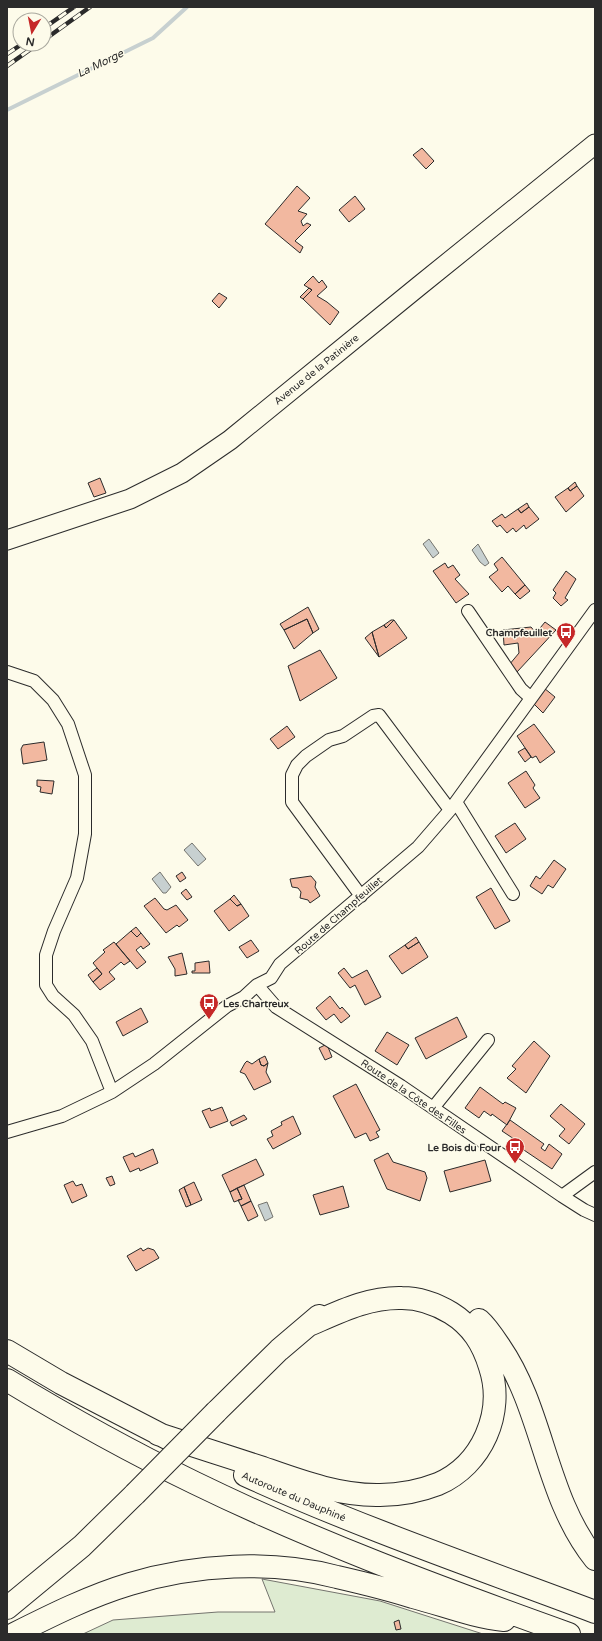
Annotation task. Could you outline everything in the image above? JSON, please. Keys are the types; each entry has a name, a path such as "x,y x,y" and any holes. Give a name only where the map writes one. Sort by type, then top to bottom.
{"highway":[{"path":"11,1604 82,1546 279,1350 329,1306 346,1297 368,1291 394,1287 433,1292 458,1304 482,1322 494,1338 507,1357 519,1380 532,1414 554,1483 566,1511 583,1543 595,1559"},
{"path":"158,1434 321,1486 366,1494 394,1494 424,1489 450,1477 474,1457 490,1427 494,1406 494,1382 488,1358 477,1336 458,1318 437,1305 427,1302 403,1298 387,1298 360,1304 308,1325"},
{"name":"Autoroute du Dauphiné","path":"7,1351 158,1434 287,1494 382,1533 595,1612"},
{"path":"7,1380 117,1444 195,1483 270,1517 367,1558 569,1634"},
{"path":"14,1634 64,1609 131,1584 193,1570 250,1567 306,1570 412,1596 484,1618 539,1623"}],"main road":[{"name":"Avenue de la Patinière","path":"7,540 130,499 182,473 230,440 595,144"}],"street":[{"name":"Route de Champfeuillet","path":"7,1132 62,1116 112,1092 154,1064 227,1006 244,997 258,985 271,978 280,964 418,846 453,806 595,610"},
{"path":"468,611 521,688 531,698"},
{"path":"7,672 34,680 53,700 68,724 85,775 84,834 77,878 54,931 46,955 46,985 53,996 74,1015 92,1041 112,1092"},
{"path":"361,896 292,802 292,775 297,765 306,756 329,740 344,736 373,716 379,716 453,806 513,894"},
{"name":"Route de la Côte des Filles","path":"258,985 276,1007 433,1108 562,1196 595,1215"},
{"path":"433,1108 488,1040"},
{"path":"562,1196 595,1172"}],"green space":[{"path":"262,1579 380,1601 483,1634 83,1634 113,1620 218,1612 275,1612"}],"shaded area":[{"path":"429,539 439,553 433,558 423,544"},
{"path":"478,544 489,563 485,566 480,562 472,550"},
{"path":"192,843 206,859 198,866 184,850"},
{"path":"160,872 171,887 166,893 163,893 152,879"},
{"path":"267,1202 273,1217 265,1221 258,1205"}],"building":[{"path":"422,148 434,161 426,169 413,155"},
{"path":"297,186 310,198 298,211 307,214 301,221 303,226 307,223 311,225 295,241 303,247 300,253 265,224"},
{"path":"355,196 365,209 349,222 339,210"},
{"path":"313,276 319,283 322,280 327,287 317,296 339,312 330,325 303,299 312,290 304,285"},
{"path":"309,288 312,290 303,299 300,297"},
{"path":"219,293 227,298 219,308 212,301"},
{"path":"100,478 106,493 94,497 88,483"},
{"path":"575,482 577,486 570,491 568,488"},
{"path":"577,486 584,496 566,512 555,497 568,488 570,491"},
{"path":"527,503 529,507 521,513 518,509"},
{"path":"529,507 539,519 526,529 524,525 516,532 513,528 507,533 500,525 497,527 492,521 502,514 505,518 518,509 521,513"},
{"path":"502,557 525,585 515,594 508,586 502,592 489,577 498,570 494,564"},
{"path":"445,563 448,568 453,565 460,575 455,579 469,594 456,603 433,571"},
{"path":"566,571 576,579 565,598 568,600 561,606 553,598 556,593 553,590"},
{"path":"525,585 530,591 520,599 515,594"},
{"path":"308,607 319,629 313,633 307,619 284,630 280,624"},
{"path":"307,619 313,633 294,649 284,630"},
{"path":"391,620 394,620 386,628 384,625"},
{"path":"394,620 407,638 379,657 372,632 384,625 386,628"},
{"path":"545,622 556,630 517,672 509,665 519,653 518,643 504,645 503,630 531,627 536,633"},
{"path":"372,632 379,657 365,638"},
{"path":"320,650 337,678 300,701 288,666"},
{"path":"544,688 555,697 543,713 533,703"},
{"path":"534,724 555,752 540,763 536,756 532,758 517,736"},
{"path":"287,726 295,737 278,749 270,739"},
{"path":"44,742 47,760 23,764 21,749 23,745"},
{"path":"525,748 531,757 525,762 518,752"},
{"path":"526,771 535,785 533,788 540,798 525,808 508,783"},
{"path":"37,780 54,781 52,794 40,792 41,787 37,786"},
{"path":"515,823 526,839 506,853 495,836"},
{"path":"554,860 566,869 553,888 548,885 542,894 530,886 536,876 540,879"},
{"path":"182,872 186,878 180,882 176,876"},
{"path":"311,876 316,882 315,887 320,896 310,903 308,900 300,898 301,892 298,888 292,887 290,879"},
{"path":"491,888 510,921 495,929 476,897"},
{"path":"186,889 192,897 187,900 181,893"},
{"path":"234,895 241,904 237,906 230,899"},
{"path":"155,898 164,909 167,910 176,905 188,920 179,927 177,925 166,933 144,906"},
{"path":"230,899 237,906 241,904 249,916 229,931 214,911"},
{"path":"136,927 141,933 137,937 131,931"},
{"path":"131,931 137,937 141,933 150,944 143,949 141,946 136,950 146,962 137,969 116,944"},
{"path":"416,937 419,942 408,949 405,945"},
{"path":"251,940 259,951 247,958 239,947"},
{"path":"114,942 130,961 124,965 121,962 109,972 115,979 100,990 93,982 102,974 93,963 105,952 103,950"},
{"path":"419,942 428,957 402,974 389,956 405,945 408,949"},
{"path":"182,953 187,974 175,976 175,969 168,957"},
{"path":"209,961 210,973 192,973 192,971 195,971 195,963"},
{"path":"97,968 102,974 93,982 88,975"},
{"path":"344,968 352,978 367,970 381,997 365,1005 355,985 350,988 338,973"},
{"path":"330,996 340,1009 342,1007 350,1016 341,1023 334,1014 326,1020 316,1008"},
{"path":"141,1008 148,1022 123,1036 116,1022"},
{"path":"457,1017 467,1037 426,1059 415,1038"},
{"path":"387,1032 409,1045 397,1065 375,1051"},
{"path":"534,1041 550,1056 526,1093 507,1078 516,1069 512,1066"},
{"path":"325,1045 328,1047 332,1057 325,1060 319,1048"},
{"path":"265,1056 268,1063 264,1066 261,1065 259,1059"},
{"path":"259,1059 261,1065 264,1066 268,1063 266,1072 271,1082 254,1090 245,1074 240,1072 247,1061 252,1064"},
{"path":"356,1084 380,1130 376,1132 379,1137 370,1141 366,1133 355,1138 333,1096"},
{"path":"480,1087 503,1104 505,1102 516,1108 507,1125 492,1114 491,1116 484,1111 479,1118 465,1108"},
{"path":"561,1104 585,1124 569,1144 559,1136 565,1129 550,1116"},
{"path":"222,1107 228,1121 210,1128 202,1111 210,1108 211,1111"},
{"path":"244,1115 247,1119 232,1126 230,1122"},
{"path":"293,1116 301,1134 273,1149 267,1139 273,1136 271,1131 282,1125 281,1122"},
{"path":"510,1120 544,1144 541,1148 545,1151 549,1144 562,1154 552,1169 515,1144 517,1141 502,1131"},
{"path":"153,1149 158,1163 140,1171 139,1168 130,1172 123,1157 133,1153 135,1157"},
{"path":"388,1153 393,1162 425,1172 427,1178 420,1201 387,1189 374,1160"},
{"path":"256,1159 264,1175 230,1192 222,1175"},
{"path":"485,1160 491,1181 450,1192 444,1171"},
{"path":"112,1176 115,1184 110,1186 106,1178"},
{"path":"73,1181 76,1186 82,1184 87,1196 72,1203 64,1185"},
{"path":"194,1182 202,1200 191,1205 184,1187"},
{"path":"244,1185 251,1201 241,1206 238,1200 242,1199 237,1188"},
{"path":"343,1186 349,1207 320,1215 313,1195"},
{"path":"184,1187 191,1205 186,1207 179,1190"},
{"path":"237,1188 242,1199 234,1202 230,1192"},
{"path":"251,1201 258,1216 248,1221 241,1206"},
{"path":"141,1248 143,1251 148,1248 154,1250 159,1258 136,1271 127,1256"},
{"path":"399,1620 401,1629 396,1630 394,1622"}],"waterway":[{"name":"La Morge","path":"7,110 153,38 187,7"}],"railway":[{"path":"52,22 74,7"},
{"path":"52,34 90,7"},
{"path":"7,54 12,51"},
{"path":"7,66 27,52"}],"place":[{"name":"Champfeuillet","path":"566,649"},
{"name":"Les Chartreux","path":"209,1020"},
{"name":"Le Bois du Four","path":"515,1164"}]}
